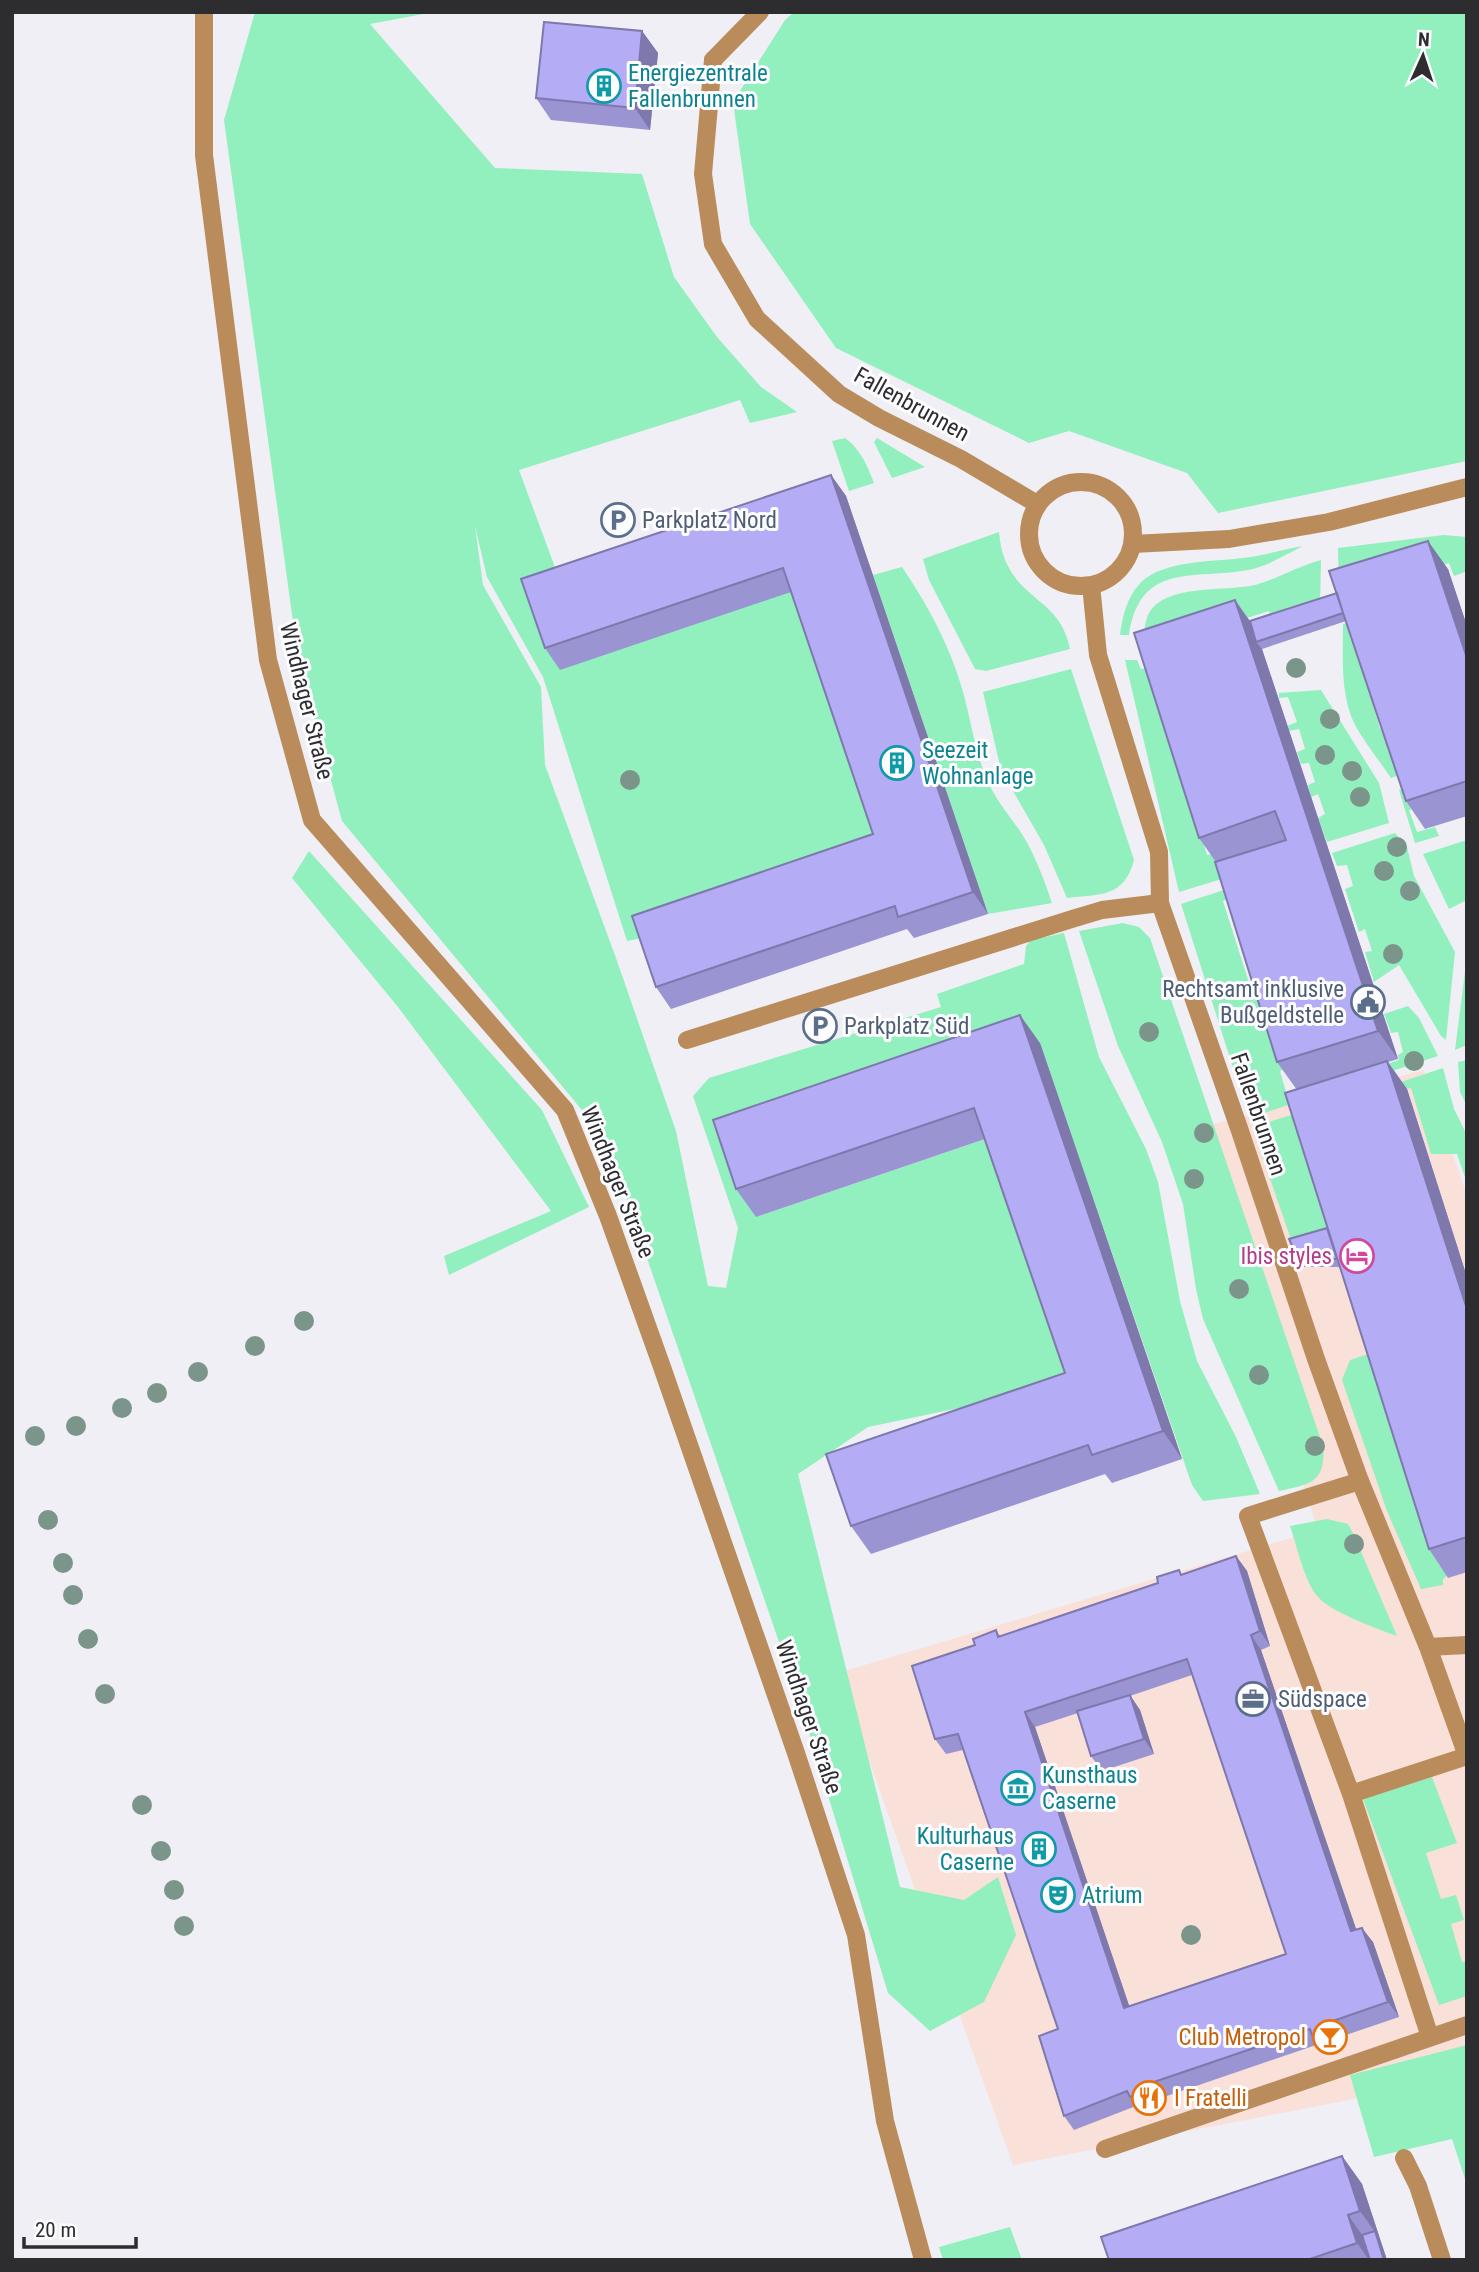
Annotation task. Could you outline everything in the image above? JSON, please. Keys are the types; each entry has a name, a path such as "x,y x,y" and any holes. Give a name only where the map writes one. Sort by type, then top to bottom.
{"street":[{"name":"Windhager Straße","path":"204,12 204,155 268,660 312,820 565,1110 662,1367 856,1935 885,2121 923,2260"},
{"name":"Fallenbrunnen","path":"761,12 713,60 703,174 713,244 757,319 839,394 879,418 961,459 1037,504"},
{"path":"1072,482 1092,482 1111,490 1125,505 1133,524 1133,544 1124,563 1110,578 1091,585 1070,585 1051,577 1037,562 1029,543 1029,523 1037,504 1052,490 1072,482"},
{"path":"1133,544 1229,539 1329,522 1467,487"},
{"name":"Fallenbrunnen","path":"1091,585 1098,655 1159,852 1160,903 1316,1359 1360,1481 1428,1647 1467,1756"},
{"path":"687,1041 1102,910 1160,903"},
{"path":"1360,1481 1248,1516 1351,1794 1430,2037"},
{"path":"1428,1647 1467,1645"},
{"path":"1351,1794 1467,1756"},
{"path":"1105,2149 1467,2025"},
{"path":"1404,2158 1418,2186 1442,2260"}],"shaded area":[{"path":"1424,1070 1467,1196 1467,2077 1013,2165 838,1673 1318,1530 1187,1131"}],"green space":[{"path":"255,12 434,12 370,24 495,168 642,174 674,277 717,337 761,387 797,412 750,423 740,400 519,470 563,589 798,590 889,856 647,937 627,941 543,677 487,577 475,526 483,585 541,687 545,765 676,1131 708,1286 726,1288 738,1228 693,1096 709,1078 941,1007 937,994 1024,964 1026,946 1031,940 1064,933 1099,1057 1146,1149 1158,1182 1180,1301 1197,1361 1236,1437 1260,1494 1203,1501 1192,1485 1040,1044 756,1217 994,1136 1069,1383 868,1427 798,1474 900,1887 964,1900 998,1877 1016,1935 984,2002 930,2031 888,1993 800,1703 606,1139 342,821 298,658 224,120"},
{"path":"794,12 1467,12 1467,461 1218,513 1187,473 1069,431 1029,443 836,348 750,224 733,102 785,20"},
{"path":"845,438 859,452 874,483 849,491 832,441"},
{"path":"877,438 925,467 892,478 874,442"},
{"path":"999,532 1004,556 1014,576 1059,621 1070,649 986,671 975,669 929,580 923,559"},
{"path":"1444,535 1467,537 1467,579 1465,572 1454,576 1449,563 1339,599 1338,548"},
{"path":"1303,546 1248,570 1190,575 1172,578 1157,585 1145,595 1135,611 1129,635 1120,635 1125,611 1135,590 1146,578 1157,572 1183,564 1251,557"},
{"path":"1321,560 1320,607 1274,624 1269,611 1213,629 1144,640 1147,618 1154,607 1165,599 1194,591 1255,585"},
{"path":"902,567 930,612 952,659 978,754 995,796 1031,850 1052,903 988,914 873,575"},
{"path":"1354,621 1383,705 1374,707 1380,729 1389,727 1405,773 1391,778 1354,723 1346,699 1343,624"},
{"path":"1125,660 1137,660 1141,669 1149,668 1207,855 1213,854 1218,867 1298,856 1179,892"},
{"path":"1071,669 1134,860 1130,872 1117,888 1100,894 1067,898 1044,845 1001,770 983,692"},
{"path":"1321,690 1379,783 1389,823 1327,842 1318,818 1325,814 1318,794 1311,797 1308,785 1315,782 1309,763 1301,764 1297,752 1305,749 1299,729 1289,731 1287,726 1297,722 1288,697 1279,698 1279,693"},
{"path":"1410,787 1416,808 1409,810 1417,832 1435,827 1439,836 1415,843 1399,790"},
{"path":"1395,833 1407,847 1414,876 1455,952 1446,1040 1441,1036 1399,965 1374,982 1365,952 1372,951 1365,929 1359,932 1345,889 1353,886 1347,865 1337,866 1332,853"},
{"path":"1467,840 1467,900 1449,909 1423,854"},
{"path":"309,851 542,1110 589,1207 449,1275 444,1256 551,1211 398,1007 292,878"},
{"path":"1227,889 1231,898 1223,901 1252,992 1261,989 1286,1068 1280,1071 1286,1092 1294,1090 1295,1094 1399,1060 1398,1055 1403,1052 1398,1032 1391,1033 1384,1014 1408,1006 1419,1018 1438,1056 1249,1118 1181,904"},
{"path":"1123,923 1139,927 1150,938 1323,1446 1319,1475 1299,1486 1279,1491 1203,1319 1183,1204 1162,1142 1118,1046 1079,931"},
{"path":"1467,956 1467,1045 1455,1050"},
{"path":"1467,1060 1467,1106 1460,1092 1458,1062"},
{"path":"1443,1068 1454,1109 1467,1135 1467,1183 1457,1154 1431,1154 1411,1088 1400,1090 1398,1083"},
{"path":"1301,1112 1336,1225 1324,1229 1325,1237 1293,1245 1252,1127"},
{"path":"1377,1351 1448,1575 1443,1579 1443,1585 1421,1589 1387,1511 1342,1380 1350,1360"},
{"path":"1327,1519 1348,1524 1397,1636 1355,1620 1333,1608 1324,1603 1313,1590 1290,1526"},
{"path":"1432,1777 1457,1843 1426,1853 1441,1899 1456,1895 1464,1920 1451,1924 1462,1962 1467,1961 1467,1996 1439,2005 1363,1799"},
{"path":"1467,2045 1467,2185 1452,2139 1374,2157 1350,2075"},
{"path":"1010,2227 1022,2260 943,2260 939,2247"}],"building":[{"name":"Energiezentrale Fallenbrunnen","path":"544,22 642,31 635,108 536,98"},
{"name":"Seezeit Wohnanlage","path":"831,475 973,892 898,917 895,906 656,987 632,916 873,834 783,568 545,648 521,579"},
{"path":"1428,541 1467,658 1467,781 1406,801 1329,571"},
{"path":"1337,593 1343,613 1256,642 1250,621"},
{"path":"1235,600 1378,1031 1277,1062 1215,862 1286,840 1275,811 1199,838 1134,633"},
{"path":"1020,1015 1163,1431 1092,1455 1088,1445 851,1526 826,1454 1065,1373 974,1108 736,1189 713,1120"},
{"path":"1387,1061 1467,1309 1467,1537 1429,1549 1285,1093"},
{"path":"1327,1228 1337,1259 1298,1259 1289,1239"},
{"name":"Kulturhaus Caserne","path":"1236,1556 1260,1631 1251,1635 1351,1931 1362,1928 1388,2002 1333,2021 1335,2028 1312,2035 1310,2029 1151,2083 1152,2088 1130,2097 1127,2091 1064,2116 1039,2036 1058,2029 958,1734 935,1739 912,1666 975,1645 973,1639 996,1630 998,1637 1158,1583 1157,1577 1179,1570 1181,1575","holes":["1187,1659 1286,1954 1124,2008 1025,1712"]},
{"path":"1130,1695 1144,1739 1091,1756 1077,1711"},
{"path":"1342,2156 1360,2211 1348,2215 1357,2243 1307,2260 1109,2260 1101,2237"},
{"path":"1375,2231 1384,2260 1370,2260 1362,2235"}],"place":[{"name":"Energiezentrale Fallenbrunnen","path":"604,86"},
{"name":"Parkplatz Nord","path":"618,520"},
{"name":"Seezeit Wohnanlage","path":"897,763"},
{"name":"Rechtsamt inklusive Bußgeldstelle","path":"1368,1002"},
{"name":"Parkplatz Süd","path":"820,1026"},
{"name":"Ibis styles","path":"1357,1256"},
{"name":"Südspace","path":"1253,1699"},
{"name":"Kunsthaus Caserne","path":"1018,1788"},
{"name":"Kulturhaus Caserne","path":"1039,1849"},
{"name":"Atrium","path":"1058,1895"},
{"name":"Club Metropol","path":"1330,2037"},
{"name":"I Fratelli","path":"1149,2098"}]}
